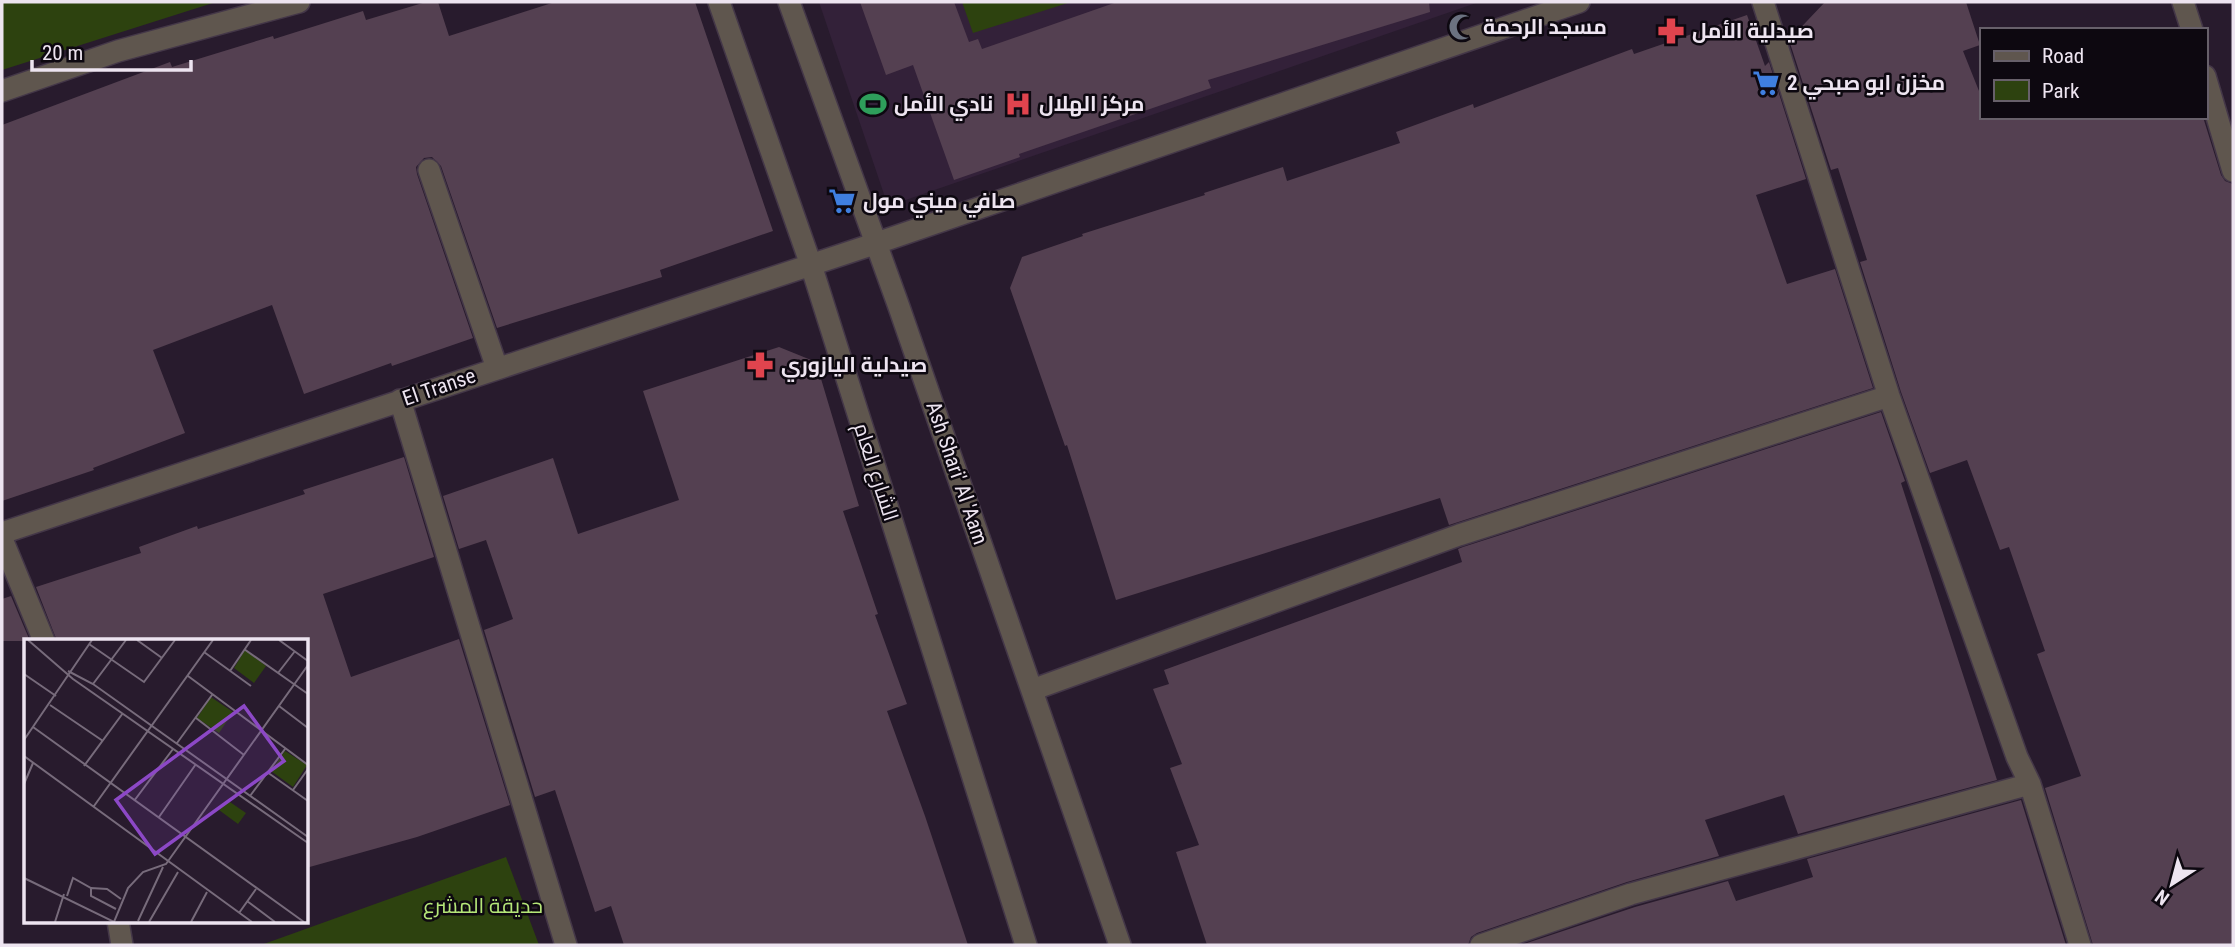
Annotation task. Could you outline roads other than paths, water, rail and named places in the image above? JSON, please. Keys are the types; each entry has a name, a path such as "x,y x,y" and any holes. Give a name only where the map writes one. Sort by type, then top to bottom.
{"street":[{"name":"الشارع العام","path":"719,2 811,265 1026,945"},
{"name":"Ash Shari' Al 'Aam","path":"789,2 877,243 1120,945"},
{"name":"El Transe","path":"2,533 877,243 1579,2"},
{"path":"1763,2 1889,396 2017,757 2030,784 2080,945"},
{"path":"2183,2 2191,28"},
{"path":"2,91 118,51 285,4"},
{"path":"2207,83 2233,171"},
{"path":"429,170 497,368"},
{"path":"1032,690 1459,535 1889,396"},
{"path":"400,401 566,945"},
{"path":"2,539 43,639"},
{"path":"1481,945 1631,894 2030,784"},
{"path":"118,922 122,945"}],"place":[{"name":"مسجد الرحمة","path":"1462,27"},
{"name":"صيدلية الأمل","path":"1671,31"},
{"name":"مخزن ابو صبحي 2","path":"1766,83"},
{"name":"نادي الأمل","path":"873,104"},
{"name":"مركز الهلال","path":"1018,104"},
{"name":"صافي ميني مول","path":"842,201"},
{"name":"صيدلية اليازوري","path":"760,365"}],"park label":[{"name":"حديقة المشرع","path":"483,906"}]}
